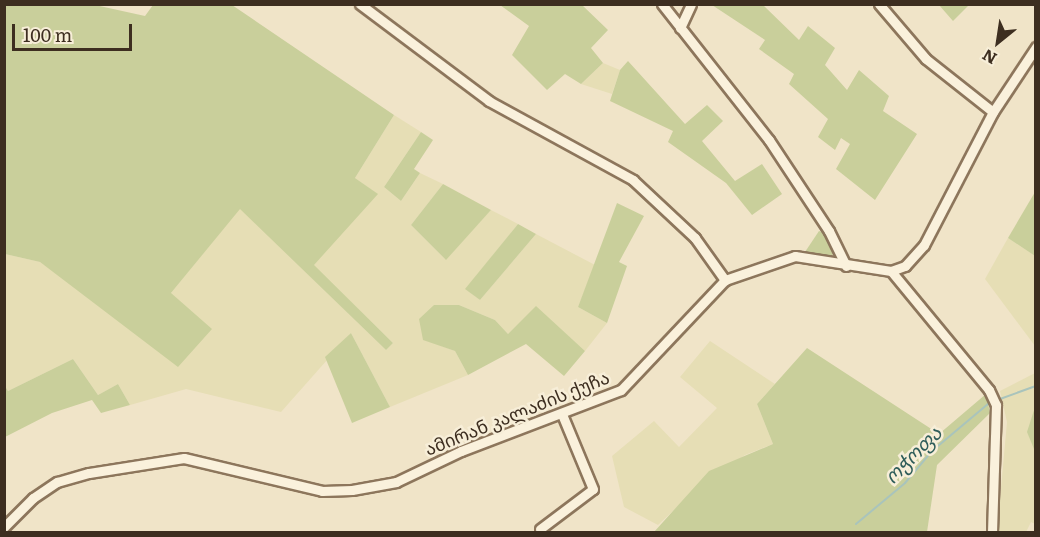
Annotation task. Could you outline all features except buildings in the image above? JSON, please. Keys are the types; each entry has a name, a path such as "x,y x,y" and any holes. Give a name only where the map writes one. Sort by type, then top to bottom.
{"street":[{"path":"360,4 489,101 633,180 696,238 725,280"},
{"path":"662,4 769,140 829,231 846,266"},
{"path":"680,28 691,4"},
{"path":"879,4 926,58 993,112"},
{"path":"992,532 996,405 989,390 891,271 905,266 924,245 993,112 1035,47"},
{"name":"ამირან კალაძის ქუჩა","path":"4,527 33,498 57,482 89,473 184,458 322,491 351,490 396,482 461,451 621,390 725,280 795,256 846,266 891,271"},
{"path":"540,529 593,489 562,414"}],"shaded area":[{"path":"603,63 620,70 612,94 581,84"},
{"path":"394,115 421,132 384,187 401,201 420,173 443,184 411,225 445,259 491,210 518,224 466,289 480,300 536,234 595,265 578,307 607,323 585,351 536,307 508,334 495,320 459,305 434,305 423,339 455,351 468,375 390,407 351,333 281,412 186,389 130,405 118,384 98,395 73,359 8,391 5,386 5,254 40,262 86,294 171,293 240,208 386,350 393,343 313,265 377,194 355,178"},
{"path":"1008,238 1035,256 1035,346 985,279"},
{"path":"710,341 775,384 757,404 773,444 745,455 693,492 658,525 624,507 612,456 654,421 679,447 717,408 680,377"},
{"path":"1035,373 1035,524 1031,522 1026,532 997,532 1007,422 1000,391"}],"green space":[{"path":"5,4 95,5 145,16 153,5 232,5 394,115 355,178 378,194 314,265 393,343 386,350 240,209 171,293 212,329 178,367 40,262 5,254"},
{"path":"500,5 582,5 608,30 591,48 603,63 581,84 565,74 547,90 512,55 529,26"},
{"path":"712,5 763,5 799,40 808,26 835,48 825,65 847,90 859,70 889,96 883,111 917,134 875,200 836,169 850,144 841,138 835,150 818,137 828,119 789,84 794,74 759,49 765,40"},
{"path":"939,5 969,5 953,21"},
{"path":"628,61 685,124 707,105 723,121 702,141 735,181 762,164 782,194 752,215 726,183 668,142 673,131 610,101 620,70"},
{"path":"421,132 433,140 414,169 420,173 401,201 384,187"},
{"path":"443,184 491,210 446,260 411,225"},
{"path":"1035,192 1035,256 1008,238"},
{"path":"617,203 644,216 619,262 627,266 607,323 578,307"},
{"path":"518,224 536,234 480,300 465,289"},
{"path":"819,231 827,234 834,249 832,257 805,252"},
{"path":"434,305 459,305 495,320 508,334 536,306 585,351 564,376 526,344 468,375 455,351 423,340 419,319"},
{"path":"351,333 390,407 352,423 325,357"},
{"path":"807,348 939,434 986,394 990,413 937,465 927,532 654,532 709,471 773,444 757,404"},
{"path":"73,359 98,395 118,384 130,405 101,413 92,400 52,413 5,437 5,386 8,391"},
{"path":"1035,407 1036,449 1034,449 1027,432"}],"waterway":[{"name":"ოჭოფა","path":"1000,399 1036,386"},
{"name":"ოჭოფა","path":"856,524 905,483 932,451 988,404"}]}
